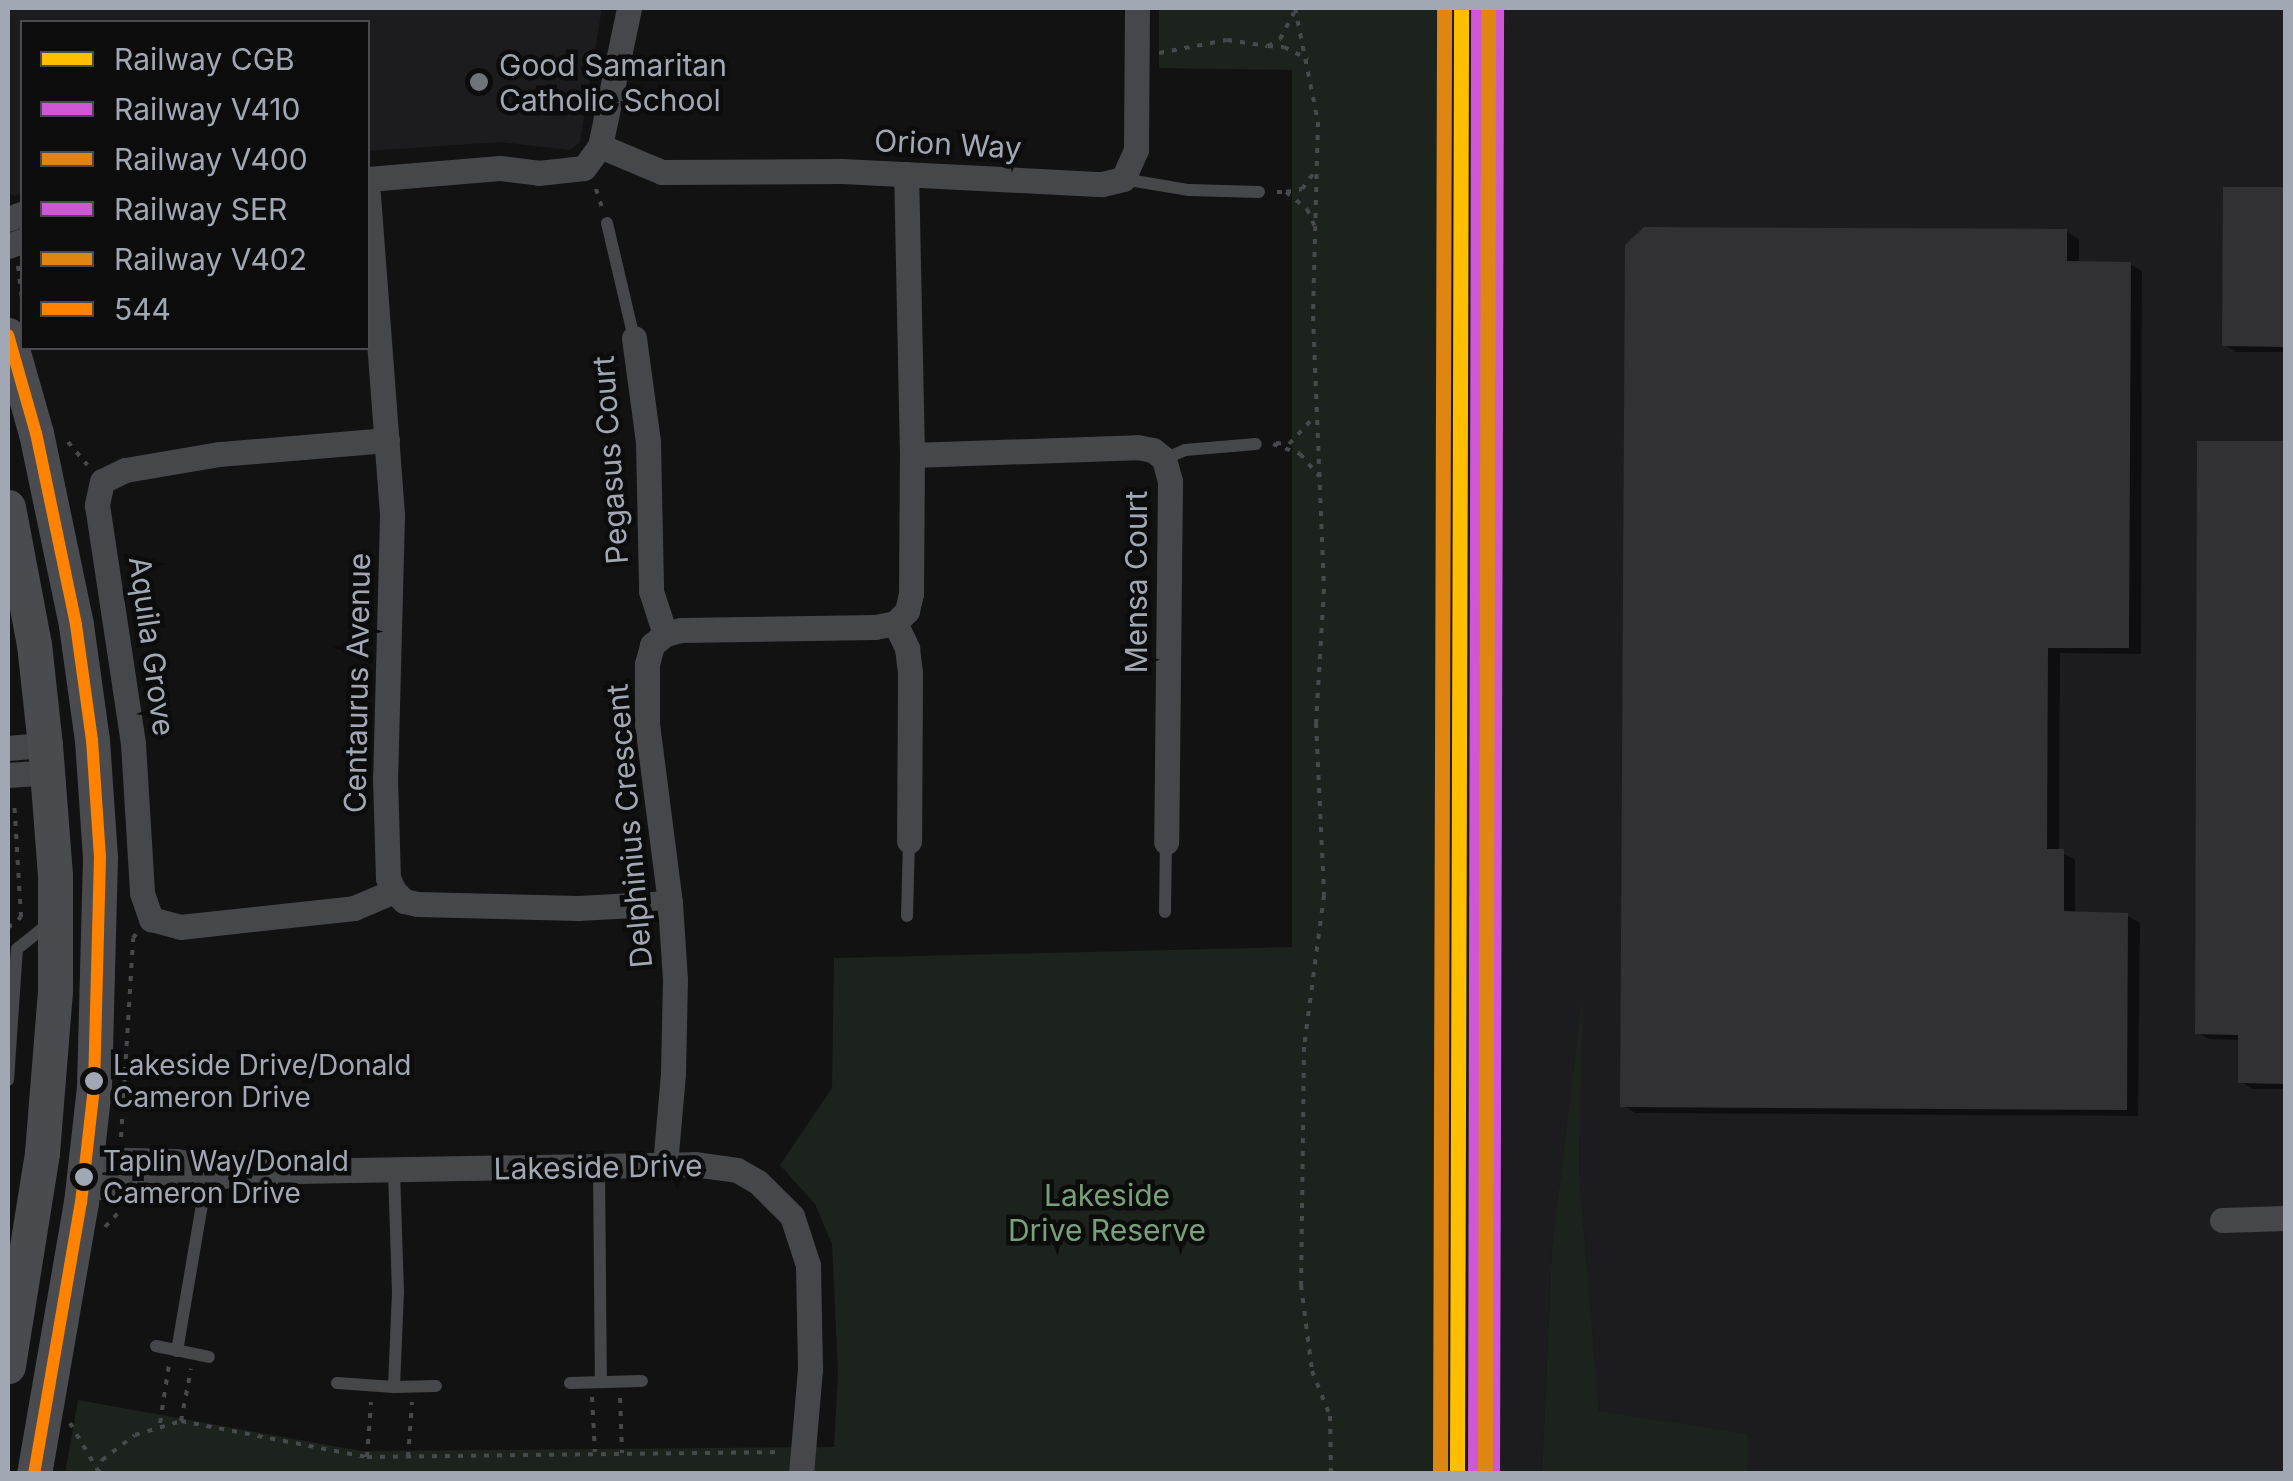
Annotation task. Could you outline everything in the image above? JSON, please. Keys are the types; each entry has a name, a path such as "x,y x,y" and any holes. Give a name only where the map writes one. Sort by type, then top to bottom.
{"street":[{"path":"538,173 557,184 574,187 594,182 607,149 630,8"},
{"path":"1122,180 1136,150 1137,8"},
{"path":"370,179 500,168 538,173 584,168 607,149"},
{"name":"Orion Way","path":"607,149 662,172 906,174 1102,184 1122,180"},
{"path":"665,634 894,623 907,611 912,594 912,456 906,174"},
{"name":"Centaurus Avenue","path":"370,221 393,566 385,778 388,878 394,890"},
{"path":"8,334 55,513 93,753 100,857 100,971 84,1173 34,1474"},
{"name":"Pegasus Court","path":"634,338 648,442 651,591 665,634"},
{"name":"Aquila Grove","path":"387,440 234,452 125,470 102,482 98,504 133,744 142,893 151,919 180,927 354,908 394,890"},
{"name":"Mensa Court","path":"912,456 1136,447 1153,450 1164,459 1170,480 1166,842"},
{"path":"8,508 34,644 46,758 56,991 40,1168 8,1366"},
{"path":"894,623 907,648 910,673 908,841"},
{"name":"Delphinius Crescent","path":"665,634 652,646 647,664 647,723 670,903 674,1036 665,1165"},
{"path":"8,748 46,758"},
{"path":"8,775 46,758 93,753"},
{"path":"394,890 418,904 578,908 670,903"},
{"name":"Lakeside Drive","path":"40,1168 84,1173 176,1160 208,1172 665,1165 715,1165 737,1170 777,1198 802,1239 808,1265 810,1369 801,1474"},
{"path":"2222,1220 2286,1218"}],"lane":[{"path":"1122,180 1189,190 1259,192"},
{"name":"Pegasus Court","path":"607,222 634,338"},
{"path":"1164,459 1186,450 1256,444"},
{"path":"907,916 908,841"},
{"path":"1165,912 1166,842"},
{"path":"8,1080 16,948 55,920"},
{"path":"596,1382 599,1166"},
{"path":"394,1169 394,1387"},
{"path":"174,1350 208,1172"},
{"path":"156,1346 209,1358"},
{"path":"570,1383 642,1381"},
{"path":"338,1383 372,1388 436,1386"}],"path":[{"path":"1268,46 1292,25 1295,8"},
{"path":"1295,8 1317,99 1317,231 1312,316 1324,590 1316,723 1324,895 1304,1047 1301,1285 1310,1362 1330,1416 1331,1474"},
{"path":"1136,56 1227,40 1284,47 1308,59"},
{"path":"1259,192 1302,189 1318,166"},
{"path":"594,182 607,222"},
{"path":"1286,192 1306,209 1317,231"},
{"path":"16,249 20,283"},
{"path":"1316,415 1289,444 1271,443 1300,454 1320,477"},
{"path":"8,795 16,806 21,917 8,928"},
{"path":"123,1142 120,1131 128,1052 132,938"},
{"path":"105,1227 125,1206"},
{"path":"160,1424 174,1350"},
{"path":"181,1421 194,1354"},
{"path":"620,1381 622,1453"},
{"path":"594,1453 596,1382"},
{"path":"408,1457 414,1386"},
{"path":"367,1458 372,1388"},
{"path":"72,1410 70,1422 98,1472 111,1452 160,1424 181,1421 367,1458 782,1452"}],"shaded area":[{"name":"Good Samaritan Catholic School","path":"8,8 602,8 580,142 570,150 500,142 370,151 370,20 20,20 20,194 14,196 8,192"},
{"path":"1451,8 2285,8 2285,1473 1747,1473 1746,1436 1599,1412 1579,1171 1582,1006 1552,1247 1542,1473 1448,1474"}],"green space":[{"name":"Lakeside Drive Reserve","path":"1159,8 1451,8 1448,1473 65,1474 78,1400 361,1451 834,1447 838,1373 832,1244 815,1204 780,1165 832,1088 834,958 1292,947 1292,70 1159,68"},
{"path":"1583,992 1579,1171 1599,1411 1747,1434 1747,1473 1542,1473 1552,1247"}],"building":[{"path":"2223,187 2286,187 2286,347 2222,346"},
{"path":"1644,227 2067,229 2067,261 2131,262 2129,648 2048,648 2047,849 2064,849 2064,911 2128,913 2127,1110 1620,1107 1625,245"},
{"path":"2197,441 2286,441 2286,1084 2238,1083 2238,1035 2195,1034"}],"rail line":[{"name":"V400","path":"1440,1474 1444,8"},
{"name":"CGB","path":"1457,1474 1461,8"},
{"name":"V410","path":"1475,1474 1478,8"},
{"name":"V402","path":"1485,1474 1488,8"},
{"name":"SER","path":"1492,1474 1496,8"}],"transit line":[{"name":"544","path":"8,335 36,433 76,625 92,740 100,857 94,1087 81,1202 34,1474"}],"place":[{"name":"Good Samaritan Catholic School","path":"479,82"},
{"name":"Lakeside Drive/Donald Cameron Drive","path":"94,1081"},
{"name":"Taplin Way/Donald Cameron Drive","path":"84,1177"}]}
